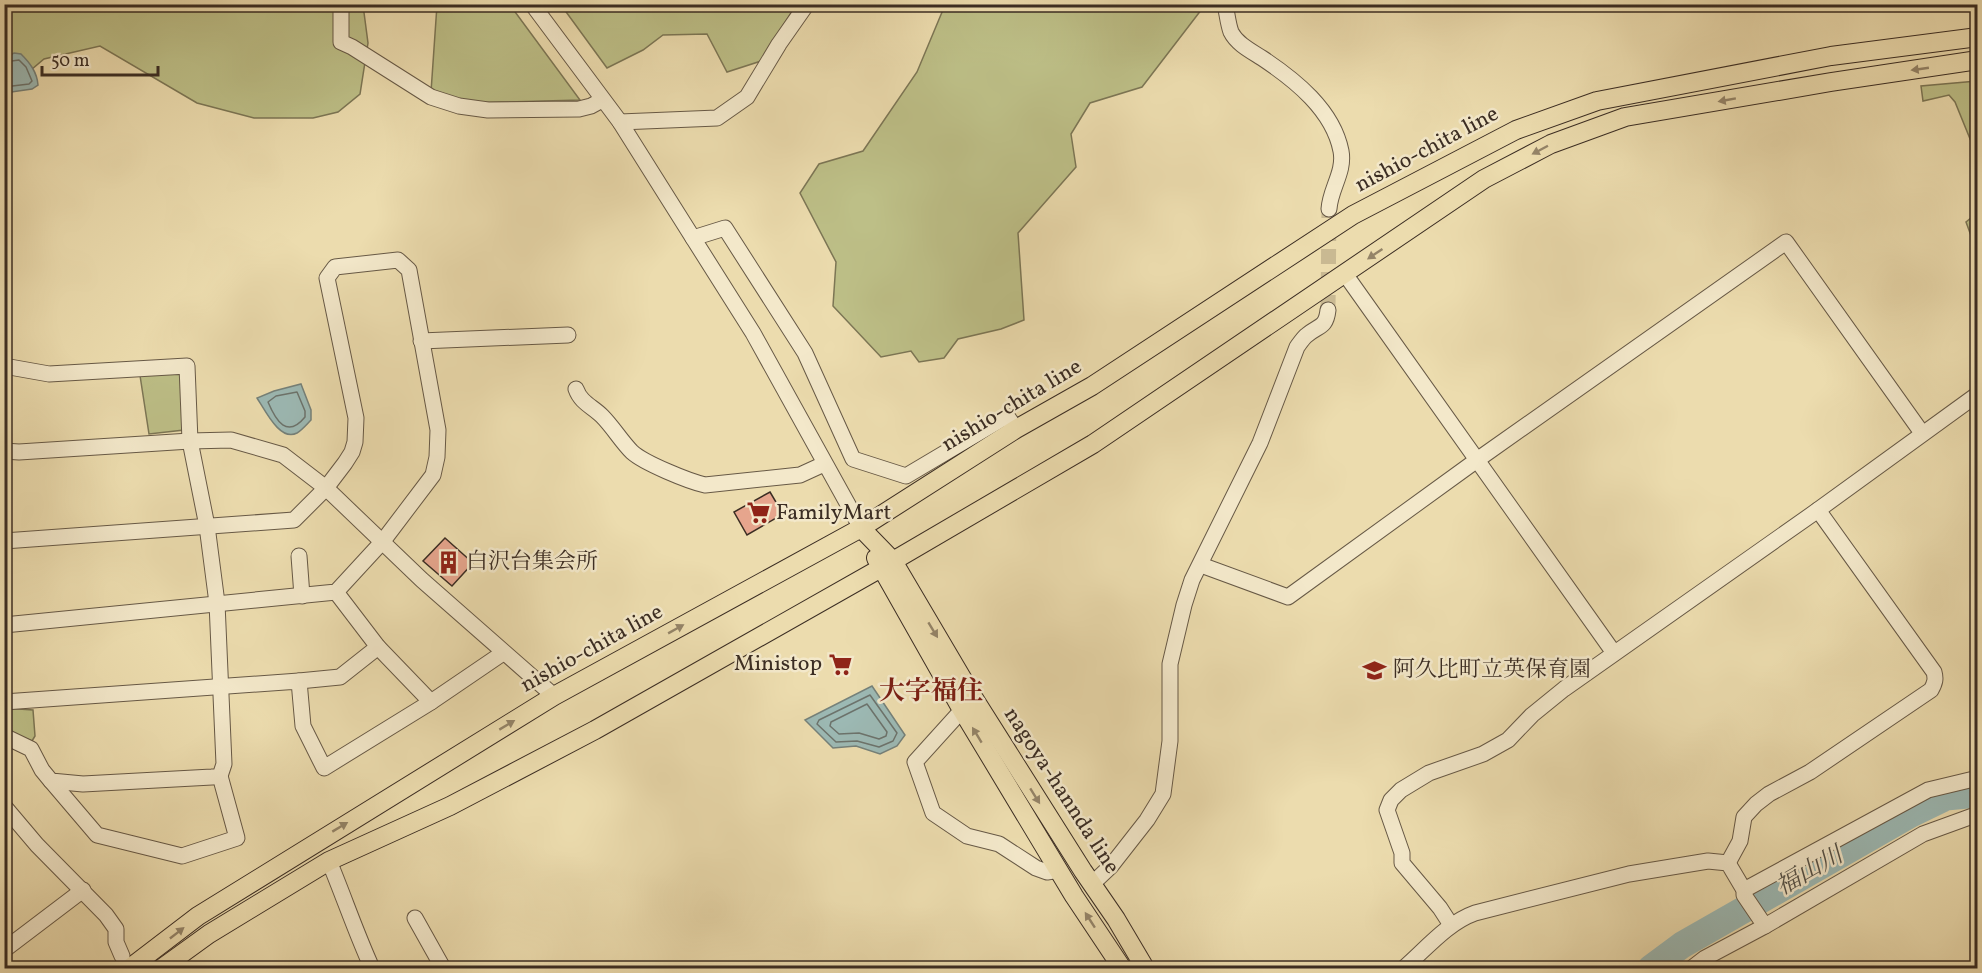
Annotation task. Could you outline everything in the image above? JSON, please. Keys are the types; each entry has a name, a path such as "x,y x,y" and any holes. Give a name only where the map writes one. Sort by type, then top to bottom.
{"main road":[{"name":"nishio-chita line","path":"126,962 554,696 861,528 1016,429 1092,386 1353,215 1516,130 1597,100 1831,56 1977,37"},
{"path":"162,969 209,934 329,861 450,806 595,730 887,565 1093,444 1484,179 1551,144 1625,117 1977,60"},
{"name":"nagoya-hannda line","path":"861,528 1116,919 1144,969"},
{"name":"nagoya-hannda line","path":"887,565 962,710 1122,969"}],"street":[{"path":"341,4 341,42 431,97 459,106 488,110 579,109 602,100"},
{"path":"532,4 602,100 621,122 753,333 861,528"},
{"path":"621,122 717,118 747,98 779,44 807,4"},
{"path":"1226,4 1231,31 1238,42 1307,93 1327,119 1337,137 1342,164 1329,209"},
{"path":"693,238 725,228 805,353 853,459 906,476 1007,416 1016,429"},
{"path":"1201,565 1288,597 1477,460 1786,242 1922,433"},
{"path":"4,541 294,520 326,488 352,452 357,429 327,278 336,267 398,260 408,270 438,430 434,475 383,542 336,592 4,625"},
{"path":"1345,274 1614,653"},
{"path":"1092,884 1111,866 1147,820 1163,794 1170,741 1170,664 1192,580 1260,443 1297,347 1307,336 1323,325 1327,320 1328,310"},
{"path":"421,341 568,335"},
{"path":"4,366 50,374 187,366 190,441 207,526 217,603 224,764 220,776 237,838 182,856 97,835 42,770 31,749 4,736"},
{"path":"576,389 582,401 612,426 632,452 693,483 705,485 800,475 824,464"},
{"path":"1451,925 1440,908 1402,863 1402,853 1387,810 1391,800 1401,790 1429,773 1483,754 1508,740 1532,715 1564,688 1818,510 1977,394"},
{"path":"4,451 19,452 190,441 231,441 283,455 326,488 422,580 554,696"},
{"path":"1728,863 1740,841 1744,817 1755,804 1819,766 1931,690 1935,684 1934,672 1818,510"},
{"path":"299,556 302,596"},
{"path":"336,592 378,647 431,702"},
{"path":"4,702 340,677 378,647"},
{"path":"299,681 303,726 324,768 431,702 503,652"},
{"path":"962,710 915,762 933,813 966,836 999,844 1036,868 1047,872 1059,870"},
{"path":"51,781 83,784 220,776"},
{"path":"1744,892 1928,790 1977,778"},
{"path":"4,806 38,845 84,890 116,929 116,942 126,962"},
{"path":"1692,969 1761,921 1923,834 1977,814"},
{"path":"329,861 372,969"},
{"path":"1404,969 1451,925 1475,913 1629,874 1708,861 1728,863"},
{"path":"1728,863 1761,921"},
{"path":"4,950 84,890"},
{"path":"415,918 443,969"}],"green space":[{"path":"5,5 363,5 368,43 360,94 338,112 313,118 254,118 197,103 100,46 44,59 5,92"},
{"path":"437,5 510,5 580,100 467,103 431,92"},
{"path":"561,5 796,5 761,61 727,72 707,34 663,35 643,50 607,68"},
{"path":"945,5 1205,5 1142,87 1090,103 1071,134 1076,167 1018,233 1024,320 1001,329 958,339 944,358 919,362 911,351 881,357 833,306 836,262 800,193 819,164 863,151 917,72"},
{"path":"1978,81 1977,156 1955,102 1949,95 1923,101 1921,86"},
{"path":"1977,213 1977,252 1966,222"},
{"path":"187,366 184,430 149,434 139,369"},
{"path":"4,708 33,710 35,736 32,741 5,730"}],"water":[{"path":"14,53 21,54 30,64 35,72 38,85 32,89 5,93 5,59"},
{"path":"301,384 311,410 311,420 303,429 291,435 279,429 257,398"},
{"path":"872,686 905,735 897,746 880,754 856,746 833,748 805,720"}],"building":[{"name":"FamilyMart","path":"770,492 783,514 747,535 734,512"},
{"name":"白沢台集会所","path":"445,538 473,563 452,586 423,561"}],"waterway":[{"name":"福山川","path":"1651,968 1682,945 1911,814 1946,797 1978,794"}],"tunnel":[{"path":"1328,310 1329,209"}],"place":[{"name":"FamilyMart","path":"758,513"},
{"name":"白沢台集会所","path":"448,562"},
{"name":"Ministop","path":"840,664"},
{"name":"阿久比町立英保育園","path":"1375,670"}],"district":[{"name":"大字福住","path":"931,692"}]}
